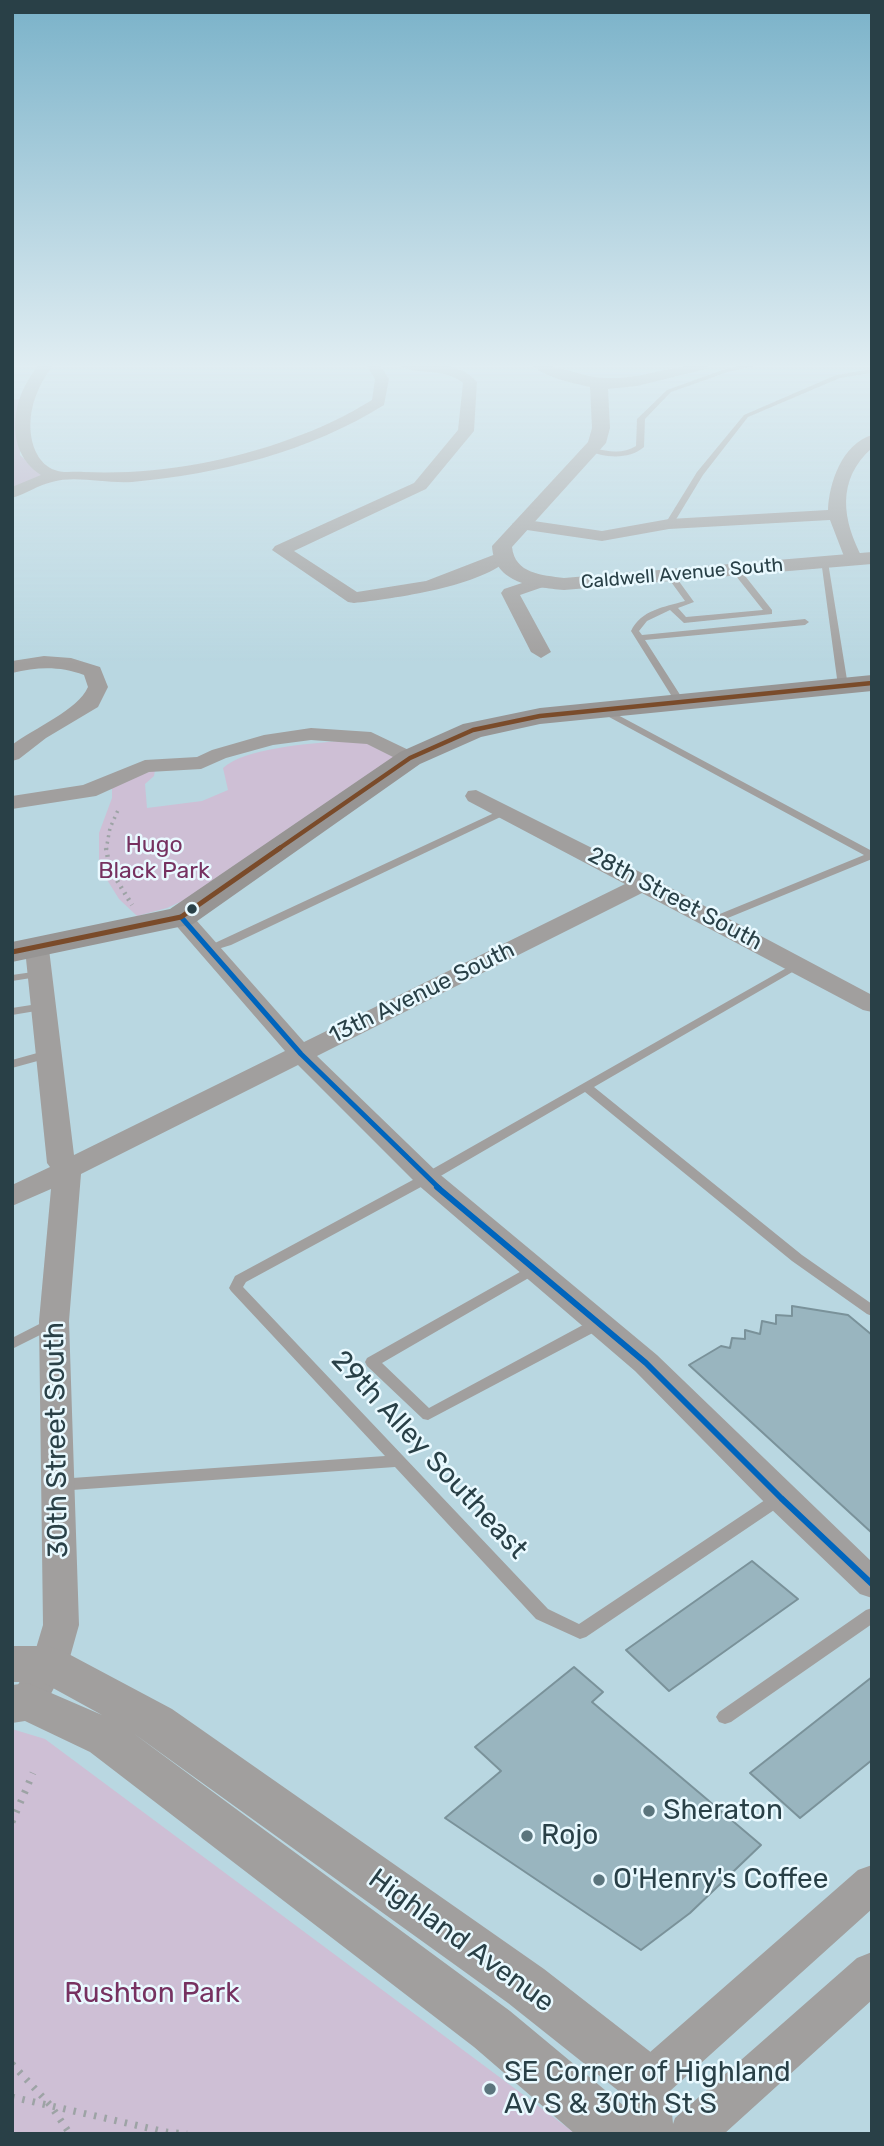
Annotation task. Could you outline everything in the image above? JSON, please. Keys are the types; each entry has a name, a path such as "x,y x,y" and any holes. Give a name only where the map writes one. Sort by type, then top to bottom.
{"main road":[{"path":"30,958 181,917 410,758 473,730 540,716 872,683"}],"street":[{"path":"37,465 54,476"},
{"path":"12,493 54,476 110,479 158,474 197,465"},
{"path":"437,465 420,486 281,550 354,598 405,593 444,582 471,574 501,557 502,546 520,524 576,465"},
{"path":"847,465 839,478 835,515 842,538 863,559"},
{"path":"520,524 602,536 669,524 835,515"},
{"name":"Caldwell Avenue South","path":"501,557 507,567 521,576 540,582 564,584 863,559"},
{"path":"540,582 510,593 541,652"},
{"path":"12,667 46,660 66,662 93,671 98,687 91,703 39,734 12,755"},
{"path":"12,803 88,791 145,766 201,763 219,754 271,740 311,734 371,738 410,758"},
{"name":"28th Street South","path":"476,796 872,1005"},
{"name":"13th Avenue South","path":"12,1197 644,883"},
{"path":"181,917 301,1054 427,1178 646,1363 780,1498 872,1584"},
{"path":"30,958 44,1007 61,1163 67,1170"},
{"name":"30th Street South","path":"25,1684 61,1625 54,1321 67,1170"},
{"name":"Highland Avenue","path":"25,1684 156,1723 526,1986 649,2082"},
{"name":"Highland Avenue","path":"25,1684 106,1738 492,2029 615,2134"},
{"path":"652,2134 649,2082 872,1883"},
{"path":"691,2134 872,1972"}],"lane":[{"path":"669,524 707,465"},
{"path":"824,562 844,686"},
{"path":"673,608 684,620 769,612 735,569"},
{"path":"670,575 690,602 647,616 637,623 635,631 679,701"},
{"path":"639,638 805,622"},
{"path":"601,709 872,855"},
{"path":"208,949 228,943 507,810"},
{"path":"714,920 872,855"},
{"path":"12,978 30,958"},
{"path":"427,1178 797,965"},
{"path":"12,1012 44,1007"},
{"path":"12,1064 48,1054"},
{"path":"585,1086 797,1258 872,1311"},
{"name":"29th Alley Southeast","path":"427,1178 240,1279 236,1288 542,1614 580,1632 780,1498"},
{"path":"534,1269 372,1362 428,1415 598,1323"},
{"path":"12,1344 54,1321"},
{"path":"58,1485 398,1461"},
{"path":"725,1717 872,1615"}],"path":[{"path":"119,808 106,839 105,854 108,869 137,911"},
{"path":"12,1822 33,1773"},
{"path":"12,2064 51,2106 70,2134"},
{"path":"12,2097 166,2132 187,2134"}],"green space":[{"name":"Hugo Black Park","path":"338,741 368,741 400,759 232,878 167,908 137,916 119,899 99,867 99,833 112,798 112,784 155,770 154,776 145,784 147,808 202,801 228,790 223,768 233,761 261,751"},
{"name":"Rushton Park","path":"12,1729 45,1739 576,2134 12,2134"}],"shaded area":[{"path":"12,465 31,465 44,477 12,489"}],"building":[{"path":"792,1306 848,1315 872,1335 872,1533 689,1365 721,1346 730,1348 732,1338 745,1339 745,1330 760,1334 762,1321 776,1324 776,1315 792,1316"},
{"path":"752,1561 798,1599 669,1691 626,1650"},
{"name":"Sheraton","path":"574,1667 603,1692 592,1702 761,1845 690,1913 641,1950 445,1818 501,1771 475,1747"},
{"path":"872,1677 872,1760 800,1818 750,1773"}],"transit line":[{"path":"12,952 181,917 410,758 473,730 540,716 872,683"},
{"path":"181,917 301,1054 427,1178 646,1363 781,1498 872,1584"}],"place":[{"name":"Sheraton","path":"649,1811"},
{"name":"Rojo","path":"527,1836"},
{"name":"O'Henry's Coffee","path":"599,1880"},
{"name":"SE Corner of Highland Av S & 30th St S","path":"490,2089"}]}
